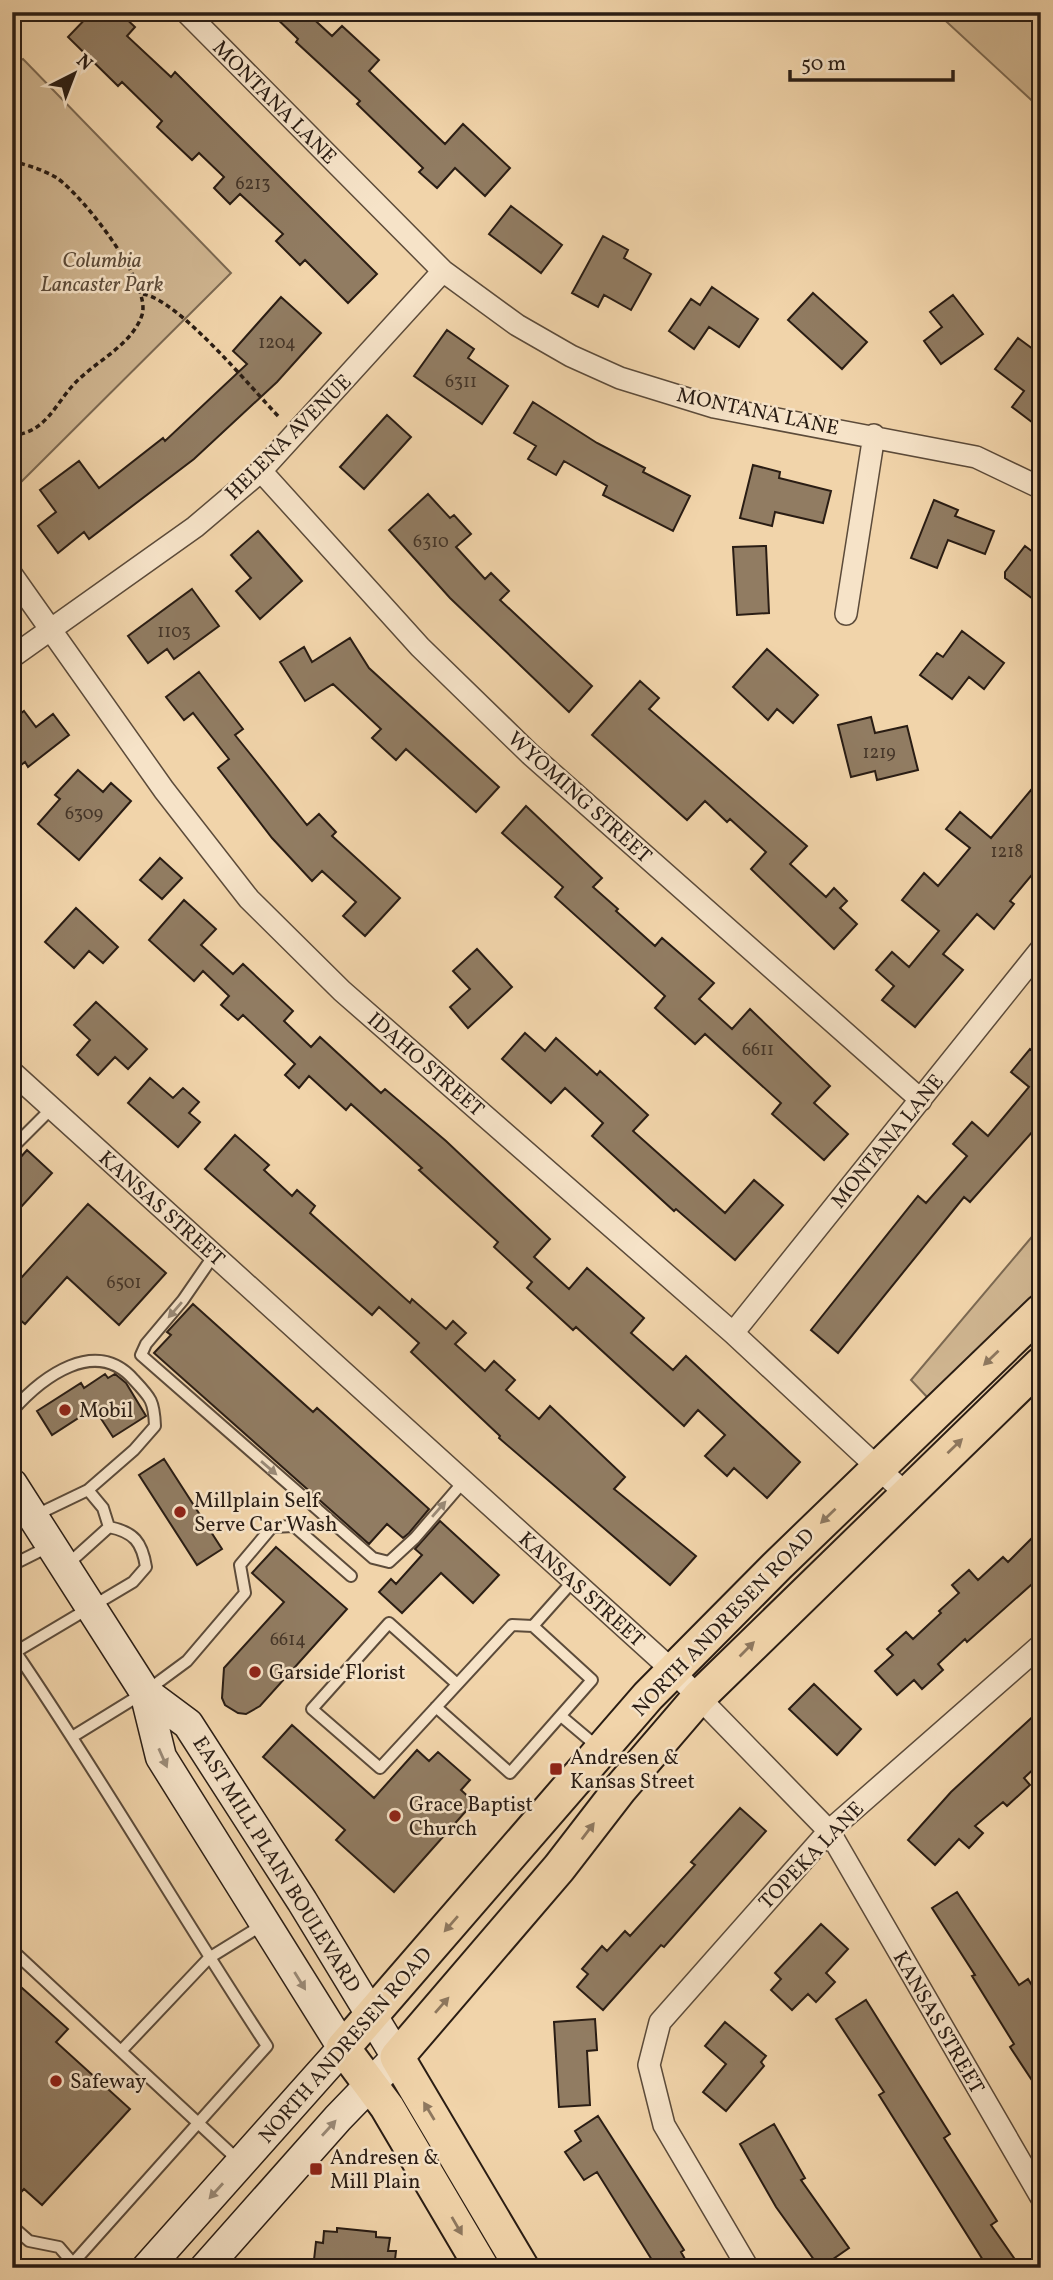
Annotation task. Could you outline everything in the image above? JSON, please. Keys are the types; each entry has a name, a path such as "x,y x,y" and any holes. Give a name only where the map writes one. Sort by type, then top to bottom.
{"main road":[{"name":"NORTH ANDRESEN ROAD","path":"147,2268 373,2015 672,1670 1041,1311"},
{"name":"NORTH ANDRESEN ROAD","path":"205,2268 397,2057 559,1868 620,1789 699,1697 905,1493 1041,1364"},
{"name":"EAST MILL PLAIN BOULEVARD","path":"12,1484 88,1607 145,1692 188,1724 373,2015 522,2268"},
{"name":"EAST MILL PLAIN BOULEVARD","path":"145,1692 161,1757 343,2048 387,2107 482,2268"}],"street":[{"name":"MONTANA LANE","path":"186,12 443,271 517,325 571,356 620,378 714,407 874,435 976,457 1041,488"},
{"name":"HELENA AVENUE","path":"12,657 195,527 261,471 443,271"},
{"path":"846,614 874,435"},
{"name":"WYOMING STREET","path":"261,471 421,647 530,754 921,1100"},
{"name":"IDAHO STREET","path":"12,575 164,790 249,899 342,990 733,1333 905,1493"},
{"name":"MONTANA LANE","path":"733,1333 1041,949"},
{"name":"KANSAS STREET","path":"16,1082 52,1108 672,1670 829,1831 1041,2197"},
{"name":"TOPEKA LANE","path":"748,2268 664,2125 649,2065 660,2022 829,1831 1041,1644"}],"lane":[{"path":"12,1148 52,1108"},
{"path":"214,1255 183,1300 146,1343 141,1355 373,1558 389,1562 415,1538 464,1481"},
{"path":"12,1411 43,1381 70,1367 98,1358 124,1367 154,1402 155,1426 134,1450 88,1490 34,1516"},
{"path":"88,1490 103,1508 108,1527"},
{"path":"72,1737 145,1692 187,1661 245,1593 240,1565 272,1527 294,1526 351,1576"},
{"path":"12,1566 57,1557 108,1527 127,1531 144,1556 146,1567 134,1582 14,1652 72,1737 267,2046 75,2266 59,2247 29,2241 12,2226"},
{"path":"533,1626 573,1581"},
{"path":"436,1707 510,1773 592,1680 533,1626 512,1625 457,1684 380,1768 312,1709 389,1623 457,1684"},
{"path":"561,1716 601,1750"},
{"path":"121,2051 209,1958 264,1924"},
{"path":"12,1950 241,2162"}],"path":[{"path":"12,161 55,177 72,190 92,212 136,277 143,294 143,311 128,339 75,383 40,427 27,435 12,435"},
{"path":"143,294 164,301 175,310 296,434"}],"green space":[{"path":"936,12 1041,12 1041,109"},
{"name":"Columbia Lancaster Park","path":"23,59 231,273 12,491 12,66"},
{"path":"1041,1226 1041,1292 928,1398 911,1380"}],"building":[{"path":"92,12 119,12 135,27 127,36 171,77 175,72 377,274 348,303 305,260 300,265 276,241 283,234 240,194 230,204 214,188 224,177 199,153 192,160 157,127 162,121 122,82 118,86 68,37"},
{"path":"270,12 306,12 332,36 342,26 379,60 369,71 445,144 463,124 510,168 485,196 455,168 437,188 419,172 423,168 357,104 360,101 296,42 298,39"},
{"path":"511,206 562,245 541,273 489,234"},
{"path":"603,236 628,250 624,258 651,274 631,310 604,295 598,307 572,293"},
{"path":"712,287 758,319 739,347 709,327 694,349 669,331 691,299 700,305"},
{"path":"813,293 867,342 842,369 788,320"},
{"path":"953,295 983,334 941,364 924,341 942,327 930,312"},
{"path":"281,297 321,333 277,382 194,459 89,539 84,532 58,553 38,526 56,512 40,490 79,461 99,488 163,438 165,441 247,364 233,351"},
{"path":"447,330 474,349 468,358 508,386 482,424 414,376"},
{"path":"1018,338 1041,355 1041,429 1012,407 1024,391 995,369"},
{"path":"533,402 597,443 645,468 643,472 690,496 673,531 603,495 607,486 564,461 556,475 528,459 536,446 514,433"},
{"path":"387,415 411,437 364,489 340,467"},
{"path":"753,465 780,472 779,478 831,491 823,523 775,512 772,526 740,518"},
{"path":"428,494 450,518 454,515 471,534 456,547 485,579 491,573 509,591 500,600 592,686 569,712 450,598 389,530"},
{"path":"934,500 958,510 955,516 994,531 985,554 948,540 937,568 911,558"},
{"path":"258,531 302,581 260,619 236,591 251,578 231,555"},
{"path":"766,546 769,613 737,615 733,547"},
{"path":"1025,546 1041,558 1041,605 1005,578 1005,572"},
{"path":"192,589 219,626 174,659 167,649 148,663 128,636"},
{"path":"962,631 1004,663 984,689 969,677 952,699 920,675 937,653 943,657"},
{"path":"350,638 369,668 499,787 476,812 406,749 396,760 372,738 381,729 333,684 305,701 280,662 304,647 312,662"},
{"path":"767,649 818,695 793,723 777,709 768,720 733,687"},
{"path":"199,672 243,729 235,735 307,825 319,814 336,832 332,836 400,898 365,936 343,916 356,902 322,871 312,881 272,838 218,768 229,759 193,713 184,720 166,697"},
{"path":"640,681 659,698 649,709 807,846 790,864 826,897 834,888 847,901 840,908 857,924 834,949 751,869 766,852 730,819 727,822 705,801 687,820 592,735"},
{"path":"24,711 36,727 53,714 69,735 28,767 25,762 12,772 12,720"},
{"path":"871,717 875,733 907,726 918,770 877,780 875,771 851,777 838,725"},
{"path":"78,770 103,792 111,783 131,801 79,860 38,824 60,799 55,795"},
{"path":"1031,790 1041,799 1041,864 1010,901 1014,904 994,929 977,914 943,954 963,970 915,1027 882,1000 894,986 876,970 892,952 909,967 939,931 902,900 924,873 938,886 970,848 946,829 960,812 991,838"},
{"path":"526,806 602,878 593,887 618,909 616,911 655,946 662,938 714,983 699,999 732,1029 750,1009 830,1086 814,1103 848,1134 824,1160 772,1114 781,1103 705,1034 695,1044 655,1008 665,996 555,897 563,887 502,833"},
{"path":"160,858 182,878 162,899 140,880"},
{"path":"184,900 216,929 201,945 233,974 243,964 293,1011 284,1021 311,1047 320,1037 381,1093 385,1089 446,1141 550,1239 534,1257 569,1289 587,1268 644,1318 631,1333 673,1370 686,1356 800,1462 767,1498 734,1468 727,1476 705,1456 725,1435 698,1410 684,1426 576,1327 573,1330 527,1288 532,1282 494,1247 498,1242 419,1170 422,1168 351,1104 346,1110 309,1076 299,1088 285,1075 295,1064 243,1015 238,1020 221,1005 229,996 203,971 194,981 149,940"},
{"path":"76,908 118,947 103,963 89,951 74,968 45,942"},
{"path":"477,949 512,987 468,1028 450,1007 470,989 453,971"},
{"path":"96,1002 147,1049 128,1069 115,1057 98,1075 77,1055 90,1040 74,1025"},
{"path":"525,1033 545,1051 556,1038 597,1075 600,1071 648,1115 633,1131 725,1213 754,1180 783,1205 735,1260 676,1209 674,1211 592,1136 603,1123 565,1088 551,1103 502,1059"},
{"path":"1030,1049 1041,1059 1041,1122 970,1202 964,1197 838,1353 811,1330 918,1196 926,1203 967,1156 953,1144 972,1122 988,1136 1029,1087 1011,1072"},
{"path":"150,1078 173,1098 183,1088 199,1102 189,1113 200,1122 178,1147 128,1103"},
{"path":"235,1135 269,1165 264,1170 292,1196 297,1190 315,1206 310,1213 410,1303 412,1299 446,1329 453,1321 466,1333 455,1344 485,1371 494,1361 515,1380 506,1390 539,1419 550,1406 625,1477 614,1489 696,1556 670,1585 499,1438 500,1436 411,1352 419,1343 379,1307 372,1315 205,1169"},
{"path":"27,1150 52,1173 12,1217 12,1167"},
{"path":"88,1204 166,1273 119,1325 67,1277 25,1324 12,1313 12,1288"},
{"path":"193,1304 313,1412 317,1408 429,1509 409,1533 403,1538 387,1524 369,1544 154,1353 171,1335 167,1332"},
{"path":"105,1374 108,1378 115,1374 126,1383 146,1416 113,1437 94,1408 52,1435 37,1411 81,1383 84,1388"},
{"name":"Millplain Self Serve Car Wash","path":"164,1459 222,1549 197,1565 139,1475"},
{"path":"440,1521 499,1575 473,1603 441,1573 402,1613 379,1592 391,1579 396,1584 422,1555 415,1549"},
{"path":"1041,1529 1041,1576 967,1642 965,1639 938,1664 943,1670 922,1689 914,1680 897,1695 875,1671 893,1655 887,1649 906,1632 913,1639 941,1613 939,1611 959,1593 952,1585 969,1570 978,1580 1003,1557 1008,1562"},
{"path":"276,1547 347,1609 260,1706 246,1714 238,1713 225,1705 222,1698 224,1668 284,1602 252,1573"},
{"path":"814,1684 861,1729 837,1755 789,1709"},
{"path":"1041,1709 1041,1762 1024,1778 1030,1785 1007,1806 1003,1802 975,1826 983,1833 969,1848 959,1839 935,1865 908,1840 951,1792"},
{"name":"Grace Baptist Church","path":"292,1725 374,1798 417,1750 429,1761 438,1752 470,1780 461,1790 474,1802 394,1892 336,1840 345,1830 263,1757"},
{"path":"740,1808 766,1831 664,1947 661,1945 603,2010 577,1987 588,1974 582,1969 602,1946 607,1951 625,1931 630,1936 695,1865 691,1862"},
{"path":"957,1892 1019,1985 1028,1979 1041,2000 1041,2094 1010,2047 1014,2044 972,1976 975,1975 932,1908"},
{"path":"821,1924 848,1949 826,1973 835,1982 816,2002 808,1994 792,2010 771,1990 781,1979 775,1973"},
{"name":"Safeway","path":"12,1979 68,2029 56,2042 130,2109 42,2205 24,2189 12,2202"},
{"path":"866,2000 950,2134 944,2138 997,2221 991,2225 1021,2268 988,2268 879,2095 884,2092 836,2019"},
{"path":"595,2019 597,2050 587,2051 590,2105 559,2107 554,2022"},
{"path":"725,2022 766,2056 761,2062 764,2066 726,2111 703,2092 726,2064 705,2046"},
{"path":"598,2116 684,2250 681,2252 690,2268 657,2268 597,2172 584,2180 565,2152 581,2141 575,2131"},
{"path":"774,2124 805,2178 801,2180 849,2248 820,2268 776,2207 740,2144"},
{"path":"337,2228 376,2232 376,2237 390,2238 388,2251 396,2251 394,2268 320,2268 321,2261 314,2260 316,2242 323,2243 324,2231 337,2232"}],"place":[{"name":"Mobil","path":"65,1410"},
{"name":"Millplain Self Serve Car Wash","path":"180,1512"},
{"name":"Garside Florist","path":"255,1672"},
{"name":"Andresen & Kansas Street","path":"556,1769"},
{"name":"Grace Baptist Church","path":"395,1816"},
{"name":"Safeway","path":"56,2081"},
{"name":"Andresen & Mill Plain","path":"316,2169"}]}
